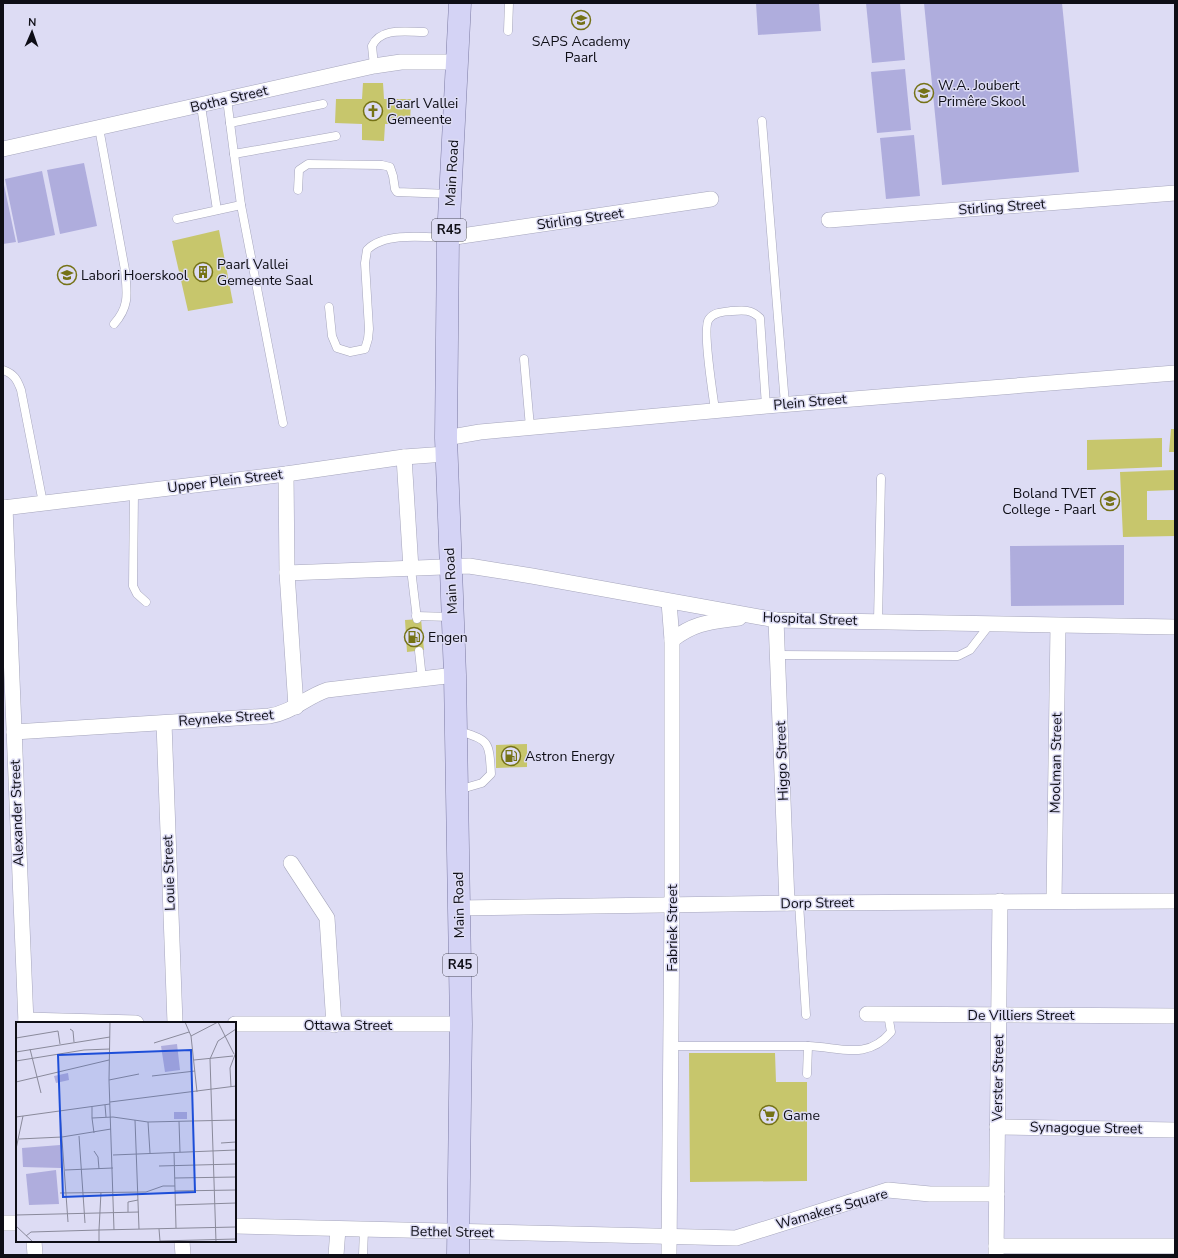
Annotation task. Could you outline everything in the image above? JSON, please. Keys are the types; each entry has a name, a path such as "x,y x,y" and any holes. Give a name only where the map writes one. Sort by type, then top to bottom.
{"main road":[{"name":"Main Road","path":"458,1255 462,1024 458,908 455,675 446,446 448,238 460,3"}],"street":[{"name":"Botha Street","path":"3,149 201,106 374,66 401,62 457,62"},
{"name":"Stirling Street","path":"829,220 1175,193"},
{"name":"Stirling Street","path":"448,238 712,200"},
{"name":"Plein Street","path":"446,446 480,432 715,410 1175,373"},
{"name":"Upper Plein Street","path":"4,508 286,474 404,457 446,446"},
{"path":"404,457 411,569"},
{"path":"286,474 287,573 296,707"},
{"name":"Alexander Street","path":"4,508 10,728 26,1022"},
{"name":"Hospital Street","path":"287,573 469,566 776,620 1175,627"},
{"name":"Fabriek Street","path":"669,602 672,640 670,1255"},
{"path":"672,640 689,628 697,625 752,616"},
{"name":"Higgo Street","path":"776,620 793,903"},
{"name":"Moolman Street","path":"1054,901 1058,626"},
{"name":"Reyneke Street","path":"10,728 269,716 287,712 316,694 327,690 455,675"},
{"name":"Louie Street","path":"164,722 175,1022"},
{"path":"291,863 327,918 334,1025"},
{"name":"Verster Street","path":"996,1250 1000,901"},
{"name":"Dorp Street","path":"458,908 793,903 1175,901"},
{"name":"De Villiers Street","path":"867,1014 1175,1016"},
{"name":"Ottawa Street","path":"236,1024 462,1024"},
{"name":"Synagogue Street","path":"998,1127 1175,1130"},
{"name":"Wamakers Square","path":"670,1237 736,1238 888,1190 930,1194 997,1194"},
{"path":"3,1223 16,1223"},
{"name":"Bethel Street","path":"236,1226 670,1237"},
{"path":"336,1255 338,1229"},
{"path":"34,1242 35,1255"},
{"path":"182,1242 183,1255"},
{"path":"996,1250 1175,1246"}],"lane":[{"path":"508,31 509,3"},
{"path":"374,66 372,46 379,36 392,32 424,32"},
{"path":"227,99 241,205 283,424"},
{"path":"230,123 323,104"},
{"path":"201,106 217,210"},
{"path":"762,121 786,404"},
{"path":"99,128 127,287 127,302 123,314 114,324"},
{"path":"234,154 336,136"},
{"path":"298,190 299,170 308,164 382,165 390,168 393,176 394,189 397,192 451,194"},
{"path":"177,219 241,205"},
{"path":"329,307 332,336 337,348 350,352 364,349 368,339 369,329 365,263 367,250 377,242 392,239 416,236 448,238"},
{"path":"715,410 706,333 708,320 714,313 745,310 753,312 760,318 766,406"},
{"path":"524,359 530,427"},
{"path":"3,370 13,374 17,379 21,390 43,503"},
{"path":"878,621 881,478"},
{"path":"134,492 133,586 137,594 146,602"},
{"path":"411,569 416,617 453,617"},
{"path":"778,655 958,656 970,650 990,624"},
{"path":"419,651 422,679"},
{"path":"456,730 481,738 486,742 489,749 491,774 482,783 457,790"},
{"path":"793,903 806,1015"},
{"path":"671,1046 808,1046 854,1051 877,1046 891,1032 888,1014"},
{"path":"807,1074 808,1046"},
{"path":"363,1255 364,1230"}],"shaded area":[{"path":"756,3 819,3 821,31 758,35"},
{"path":"866,3 900,3 905,60 872,63"},
{"path":"924,3 1062,3 1079,172 942,185"},
{"path":"905,69 911,130 877,133 871,72"},
{"path":"914,135 920,196 886,199 880,138"},
{"path":"84,163 97,226 60,234 47,170"},
{"path":"42,171 55,235 18,243 5,179"},
{"path":"3,180 16,242 3,244"},
{"path":"1124,545 1124,605 1011,606 1010,546"}],"building":[{"name":"Paarl Vallei Gemeente","path":"363,83 383,83 384,99 411,99 410,124 385,124 384,141 362,140 362,124 335,123 336,99 362,99"},
{"name":"Paarl Vallei Gemeente Saal","path":"219,230 233,303 188,311 172,241"},
{"path":"1171,429 1175,429 1175,452 1169,452"},
{"path":"1162,438 1162,467 1087,470 1087,440"},
{"path":"1175,470 1175,490 1147,491 1147,520 1175,520 1175,536 1123,537 1120,472"},
{"path":"421,619 424,650 407,652 405,620"},
{"path":"527,744 527,767 496,768 496,745"},
{"path":"689,1053 775,1053 776,1082 807,1082 807,1181 690,1182"}],"place":[{"name":"SAPS Academy Paarl","path":"581,20"},
{"name":"W.A. Joubert Primêre Skool","path":"924,93"},
{"name":"Paarl Vallei Gemeente","path":"373,111"},
{"name":"Paarl Vallei Gemeente Saal","path":"203,272"},
{"name":"Labori Hoerskool","path":"67,275"},
{"name":"Boland TVET College - Paarl","path":"1110,501"},
{"name":"Engen","path":"414,637"},
{"name":"Astron Energy","path":"511,756"},
{"name":"Game","path":"769,1115"}]}
